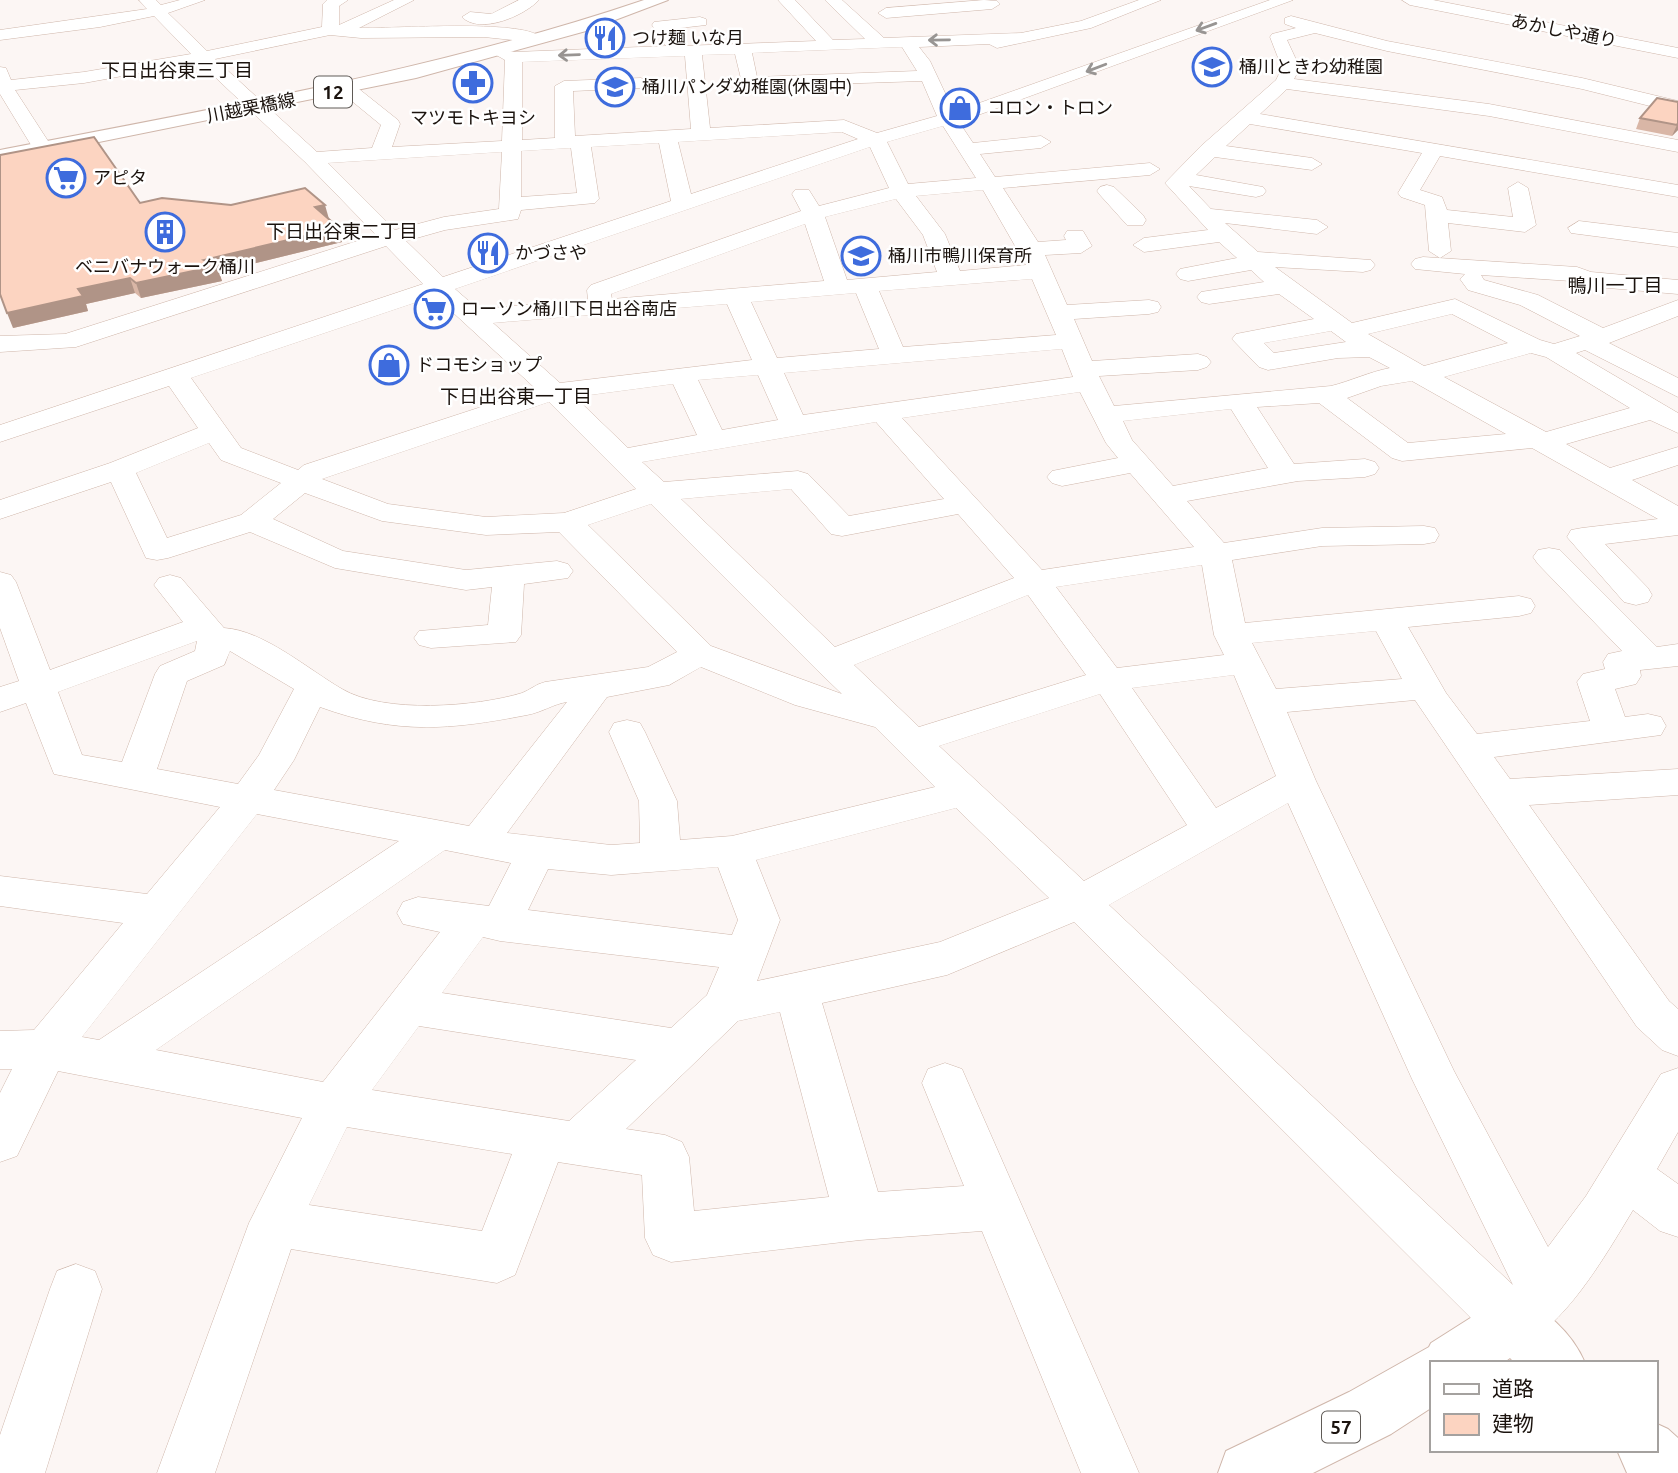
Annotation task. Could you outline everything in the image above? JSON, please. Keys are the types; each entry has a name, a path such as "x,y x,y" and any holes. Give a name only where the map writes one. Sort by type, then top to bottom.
{"main road":[{"name":"川越栗橋線","path":"0,156 254,104 429,54 533,38 644,0"},
{"name":"川越栗橋線","path":"0,148 348,89 507,55 660,0"},
{"path":"1454,1361 1530,1309 1555,1361"},
{"name":"57","path":"1248,1473 1370,1413 1430,1376"},
{"path":"1649,1452 1671,1473"}],"street":[{"path":"147,0 209,63 312,158 438,286 554,392 964,793 1080,902 1530,1309"},
{"path":"0,35 160,12 197,0"},
{"path":"340,0 331,4 329,18 330,26 336,31 395,35 506,32 533,38"},
{"path":"65,80 92,91 336,31 406,0"},
{"path":"443,14 493,19 531,0"},
{"path":"786,0 827,43"},
{"path":"833,0 878,41"},
{"path":"742,46 748,83 864,79 924,69 1021,38 1085,25 1151,0"},
{"path":"0,434 682,202 876,139 951,124 1011,99 1285,0"},
{"name":"あかしや通り","path":"1410,0 1678,53"},
{"path":"886,13 992,5"},
{"path":"1096,6 1118,13"},
{"path":"31,32 38,10"},
{"path":"1253,10 1379,52 1418,53 1569,80 1678,107"},
{"path":"701,135 685,49 660,25 696,16 720,47"},
{"path":"1026,21 1049,32"},
{"path":"972,22 998,38"},
{"path":"70,23 78,51 96,74"},
{"path":"1179,184 1208,150 1283,83 1291,68 1278,37 1314,29"},
{"path":"395,35 429,54"},
{"path":"0,344 67,342 390,238 444,224 510,214 511,146 507,55 1021,38"},
{"path":"1581,55 1608,40"},
{"path":"906,41 924,69 951,124 1036,260 1086,376 1120,443 1215,552 1238,649 1265,702 1297,781 1384,962 1530,1309"},
{"path":"1418,53 1440,41"},
{"path":"852,42 864,79"},
{"path":"802,44 811,80"},
{"path":"641,52 643,102"},
{"path":"38,141 3,89 96,74 209,63"},
{"path":"833,80 844,126"},
{"path":"1547,121 1569,80"},
{"path":"512,204 588,198 573,143 571,106 564,86 641,83"},
{"path":"1283,83 1358,87 1432,103 1547,121 1607,141 1678,146"},
{"path":"348,89 391,124 380,154"},
{"path":"1011,99 1064,101"},
{"path":"1432,103 1429,112 1465,117"},
{"path":"1245,117 1319,129 1370,146 1407,143 1488,158 1604,189 1678,191"},
{"path":"951,124 1026,126"},
{"path":"312,158 844,126 876,139 901,191 934,234 951,278"},
{"path":"1208,150 1307,159 1319,129"},
{"path":"774,130 813,214 838,287"},
{"path":"667,137 682,202"},
{"path":"1393,167 1407,143"},
{"path":"972,156 1049,148"},
{"path":"1434,148 1408,192 1435,201 1434,241 1460,265 1476,285 1529,300 1592,304"},
{"path":"1477,181 1488,158"},
{"path":"601,306 599,290 813,214 901,191 991,186 1150,169"},
{"path":"1179,184 1216,226 1283,286 1374,349 1609,478 1669,524 1678,549"},
{"path":"1002,204 1179,184 1257,196"},
{"path":"1434,241 1525,225 1523,211 1518,203 1518,188"},
{"path":"1107,191 1135,220"},
{"path":"627,221 700,254"},
{"path":"1144,244 1216,226 1312,232"},
{"path":"1579,228 1678,240"},
{"path":"474,317 951,278 1036,260 1081,246 1075,236"},
{"path":"1434,241 1523,243"},
{"path":"1605,252 1678,260"},
{"path":"1188,274 1254,261 1363,265"},
{"path":"1460,265 1678,286"},
{"path":"865,285 894,356"},
{"path":"1209,297 1283,286"},
{"path":"735,294 794,425"},
{"path":"1529,300 1678,389"},
{"path":"1374,349 1338,350 1268,362 1245,339 1342,327 1455,306 1543,348 1678,425"},
{"path":"1059,313 1149,307"},
{"path":"1617,307 1668,319"},
{"path":"1105,415 1326,394 1362,386 1373,379 1419,373 1595,339 1668,319"},
{"path":"619,458 794,425 860,392 894,356 1071,341"},
{"path":"120,469 157,551 253,521 314,471 554,392 682,374 769,366 860,392 1086,376 1198,362"},
{"path":"174,374 231,454 382,512 486,526 567,522 656,492 798,480 842,527 964,504"},
{"path":"682,374 713,440"},
{"path":"860,392 1034,581 1108,680 1210,829"},
{"path":"1326,394 1402,452 1541,440 1654,410"},
{"path":"1239,401 1287,475"},
{"path":"0,510 120,469 213,432"},
{"path":"1609,478 1678,456"},
{"path":"1062,477 1137,463"},
{"path":"1165,496 1339,467 1365,468"},
{"path":"253,521 335,559 466,580 557,571"},
{"path":"567,522 699,654 900,730 1238,649 1386,619 1518,606"},
{"path":"1636,595 1582,537 1669,524"},
{"path":"830,662 1034,581 1322,537 1424,535"},
{"path":"1549,557 1663,657"},
{"path":"432,638 504,635 509,574"},
{"path":"0,582 67,765 536,853 611,860 732,851 964,793"},
{"path":"135,779 172,674 212,657 208,633 170,585"},
{"path":"1386,619 1426,688 1467,748 1653,1014 1678,1037"},
{"path":"0,700 208,633 233,639 314,685 330,698 364,710 411,717 470,714 536,702 545,692 595,688 657,677 699,654"},
{"path":"1611,730 1595,682 1624,676 1620,662 1663,657"},
{"path":"0,1141 46,1049 247,800 275,760 314,685"},
{"path":"479,842 516,790 578,716 595,688"},
{"path":"1265,702 1426,688"},
{"path":"1467,748 1648,726"},
{"path":"627,732 658,801 661,856"},
{"path":"274,1223 497,1258 561,1141 678,1048 726,1006 947,958 1080,902 1297,781"},
{"path":"1499,793 1678,782"},
{"path":"106,1060 438,835"},
{"path":"726,1006 759,920 732,851"},
{"path":"186,1473 274,1223 334,1104 408,1006 486,923 536,853"},
{"path":"0,891 156,911"},
{"path":"418,913 745,953"},
{"path":"796,990 860,1217"},
{"path":"408,1006 678,1048"},
{"path":"0,1050 46,1049 334,1104 665,1157 671,1238 860,1217 995,1207"},
{"path":"944,1083 1110,1473"},
{"path":"1530,1309 1627,1175 1678,1088"},
{"path":"1627,1175 1678,1214"},
{"path":"16,1473 76,1289"}],"building":[{"path":"1657,98 1678,102 1677,125 1640,118"},
{"name":"ベニバナウォーク桶川","path":"94,137 140,203 162,198 231,205 305,188 325,205 315,207 339,228 204,260 217,266 136,283 130,278 78,289 83,296 7,313 0,294 0,155"}],"place":[{"name":"つけ麺 いな月","path":"605,38"},
{"name":"桶川ときわ幼稚園","path":"1212,67"},
{"name":"マツモトキヨシ","path":"473,83"},
{"name":"桶川パンダ幼稚園(休園中)","path":"615,87"},
{"name":"コロン・トロン","path":"960,108"},
{"name":"アピタ","path":"66,178"},
{"name":"ベニバナウォーク桶川","path":"165,232"},
{"name":"かづさや","path":"488,253"},
{"name":"桶川市鴨川保育所","path":"861,256"},
{"name":"ローソン桶川下日出谷南店","path":"434,309"},
{"name":"ドコモショップ","path":"389,365"}],"district":[{"name":"下日出谷東三丁目","path":"177,70"},
{"name":"下日出谷東二丁目","path":"342,231"},
{"name":"鴨川一丁目","path":"1615,285"},
{"name":"下日出谷東一丁目","path":"516,396"}]}
